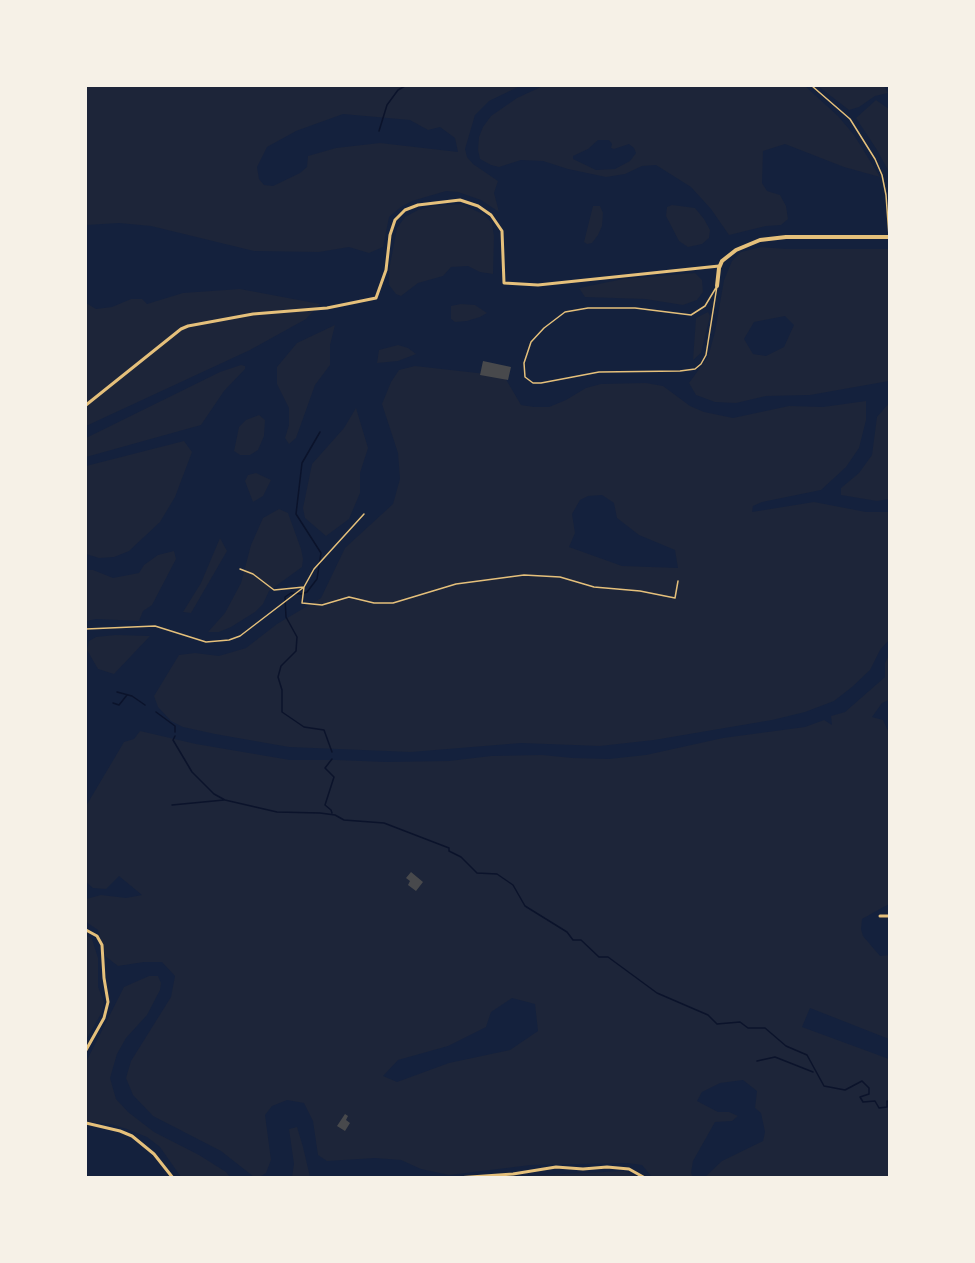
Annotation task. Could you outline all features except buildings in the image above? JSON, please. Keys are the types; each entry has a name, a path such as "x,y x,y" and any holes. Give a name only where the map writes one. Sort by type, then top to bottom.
{"street":[{"path":"86,405 181,329 188,326 252,314 327,308 376,298 386,270 393,224 401,213 412,207 459,200 478,206 491,215 502,231 504,283 553,284 719,266"},
{"path":"717,286 719,266 726,257 736,250 765,239 889,237"},
{"path":"880,916 890,916"},
{"path":"86,930 97,936 102,945 108,1002 104,1018 86,1050"},
{"path":"86,1123 120,1131 132,1137 154,1154 173,1178"},
{"path":"456,1178 513,1174 556,1167 583,1169 613,1167 633,1171 645,1178"}],"lane":[{"path":"812,86 850,119 875,159 882,175 886,195 889,237"},
{"path":"717,286 706,355 695,369 599,372 541,383 533,383 525,377 524,363 531,342 544,328 565,312 588,308 635,308 691,315 705,306 717,286"}],"path":[{"path":"86,629 155,626 206,642 229,640 250,629 304,587 315,569 363,514"},
{"path":"240,569 253,574 274,590 304,587"},
{"path":"304,587 302,603 322,605 348,597 374,603 393,603 456,584 524,575 560,577 594,587 640,591 675,598 678,581"}],"shaded area":[{"path":"86,86 520,86 489,101 475,115 465,149 467,157 473,164 498,181 494,193 499,212 481,200 458,192 446,191 412,201 389,217 383,247 369,253 349,247 319,252 254,251 151,226 119,223 86,225","holes":["343,114 410,120 428,130 440,127 455,138 458,152 380,143 336,148 308,156 307,167 300,173 273,186 264,185 259,179 257,167 267,147 296,131"]},
{"path":"543,86 805,86 838,116 854,135 880,177 844,167 785,144 763,151 762,183 767,191 780,195 786,206 788,219 781,225 766,226 729,235 711,209 691,187 656,165 642,166 625,174 606,177 543,161 521,160 499,167 480,159 479,137 483,127 491,116 517,98","holes":["598,140 609,140 612,144 611,148 629,144 636,153 630,161 615,169 596,170 573,159 573,156 588,149"]},
{"path":"818,86 884,86 888,93 875,96 859,107 849,110"},
{"path":"876,100 889,109 889,178 888,170 877,150 856,118"},
{"path":"461,204 483,214 492,223 493,274 480,272 468,266 451,267 443,276 418,283 401,296 396,294 389,285 389,270 397,228 405,217 418,210 432,206"},
{"path":"672,205 695,208 710,230 709,238 702,244 688,247 679,241 666,216 667,207"},
{"path":"593,206 600,206 603,213 602,226 592,243 587,244 584,242"},
{"path":"761,247 889,249 889,381 810,395 766,396 736,403 715,402 696,395 689,383 708,357 724,280 732,261 741,252","holes":["785,316 794,325 784,347 766,356 753,354 744,339 754,322"]},
{"path":"695,273 702,280 703,292 697,300 683,305 645,299 585,297 579,288 623,279"},
{"path":"240,289 320,304 306,319 250,350 86,426 86,303 96,309 112,307 131,299 142,299 147,304 183,293"},
{"path":"475,305 487,313 467,321 455,322 451,319 451,306"},
{"path":"708,312 710,316 701,353 693,360 696,318"},
{"path":"335,325 330,345 330,365 315,385 296,438 289,444 285,438 289,425 289,408 277,384 277,367 297,343"},
{"path":"398,345 416,354 398,361 377,363 379,350"},
{"path":"241,365 245,366 245,369 224,391 201,425 86,457 86,438 220,372"},
{"path":"415,366 504,376 521,405 534,407 549,407 586,388 601,384 646,383 663,386 690,406 704,412 733,418 789,406 823,407 866,401 866,420 859,448 846,467 821,490 762,502 753,506 752,512 814,502 866,512 889,512 889,640 880,650 870,670 834,701 805,712 772,720 654,740 600,746 521,743 411,752 289,747 183,727 171,721 158,707 154,696 179,655 195,653 219,656 246,648 277,624 321,598 345,548 393,504 400,479 398,453 382,404 399,370","holes":["602,495 614,503 617,518 639,535 675,550 678,568 622,566 569,547 575,533 572,514 580,500 588,496"]},
{"path":"889,403 889,499 877,501 841,495 841,488 859,473 872,455 877,417"},
{"path":"356,408 368,448 360,473 360,493 349,519 326,536 305,518 303,508 312,464 344,428"},
{"path":"259,415 265,420 264,436 258,450 250,455 240,455 234,451 239,427 246,420"},
{"path":"184,441 192,452 175,497 160,522 129,551 114,557 99,558 86,554 86,466"},
{"path":"256,473 271,480 263,496 253,502 245,481 248,475"},
{"path":"279,509 288,513 301,549 302,567 269,591 263,604 255,612 231,627 219,632 208,632 225,613 241,583 251,545 263,518"},
{"path":"220,538 227,551 191,613 183,612 201,583"},
{"path":"174,551 176,559 152,605 143,611 139,621 96,619 86,621 86,570 93,570 113,578 139,573 144,565 158,555"},
{"path":"150,636 114,674 98,669 87,650 89,641 96,637"},
{"path":"889,655 889,700 882,703 872,717 883,720 889,733 889,904 862,919 861,929 863,936 880,956 889,955 889,1039 810,1008 802,1027 889,1059 889,1177 705,1177 722,1161 763,1141 765,1132 761,1113 755,1108 757,1091 743,1080 720,1083 702,1092 697,1101 718,1112 729,1112 738,1116 732,1121 715,1122 693,1161 691,1173 693,1177 652,1177 642,1165 627,1163 531,1165 449,1175 421,1169 401,1160 375,1158 327,1161 318,1155 313,1121 304,1103 287,1100 272,1106 265,1115 271,1160 266,1173 260,1177 254,1177 221,1151 153,1116 133,1095 126,1078 131,1061 171,997 175,976 162,962 118,966 105,956 98,930 86,922 86,899 101,895 126,898 142,895 119,876 106,889 93,888 86,882 86,806 124,742 134,739 140,731 196,744 290,760 449,761 491,756 542,755 609,759 646,755 723,738 805,727 824,720 832,725 831,716 845,712 885,677 885,663","holes":["512,998 535,1004 538,1031 510,1050 449,1063 397,1082 383,1076 398,1060 448,1046 486,1027 491,1012"]},
{"path":"86,935 92,939 98,958 98,987 104,1002 102,1012 86,1040"},
{"path":"149,976 158,976 161,983 160,990 147,1015 126,1038 117,1054 110,1078 116,1099 128,1112 154,1132 199,1155 230,1177 181,1177 160,1147 147,1137 110,1124 86,1120 86,1062 124,987"},
{"path":"297,1127 310,1177 292,1177 294,1164 289,1129"},
{"path":"624,1171 638,1177 512,1177 542,1175"}],"waterway":[{"path":"379,131 387,105 398,90 405,86"},
{"path":"320,432 302,463 296,514 321,553 317,579 307,592 291,593 285,597 286,617 297,637 296,651 281,666 278,677 282,690 282,712 304,727 324,730 332,752"},
{"path":"117,692 132,696 145,705"},
{"path":"113,703 119,705 127,695"},
{"path":"156,712 175,726 175,732"},
{"path":"175,736 173,740 192,772 214,794 225,800 277,812 320,813 335,815 344,820 384,823 449,848 449,851 461,857 477,873 497,874 513,885 525,906 567,932 573,940 581,940 599,957 608,957 657,993 708,1015 717,1024 740,1022 748,1028 765,1028 786,1046 807,1055 824,1086 845,1090 862,1081 869,1088 869,1094 860,1097 863,1102 875,1101 879,1108 887,1107 887,1101 890,1102"},
{"path":"332,759 325,768 334,777 325,805 332,813"},
{"path":"172,805 224,800"},
{"path":"757,1061 775,1057 813,1072"}]}
